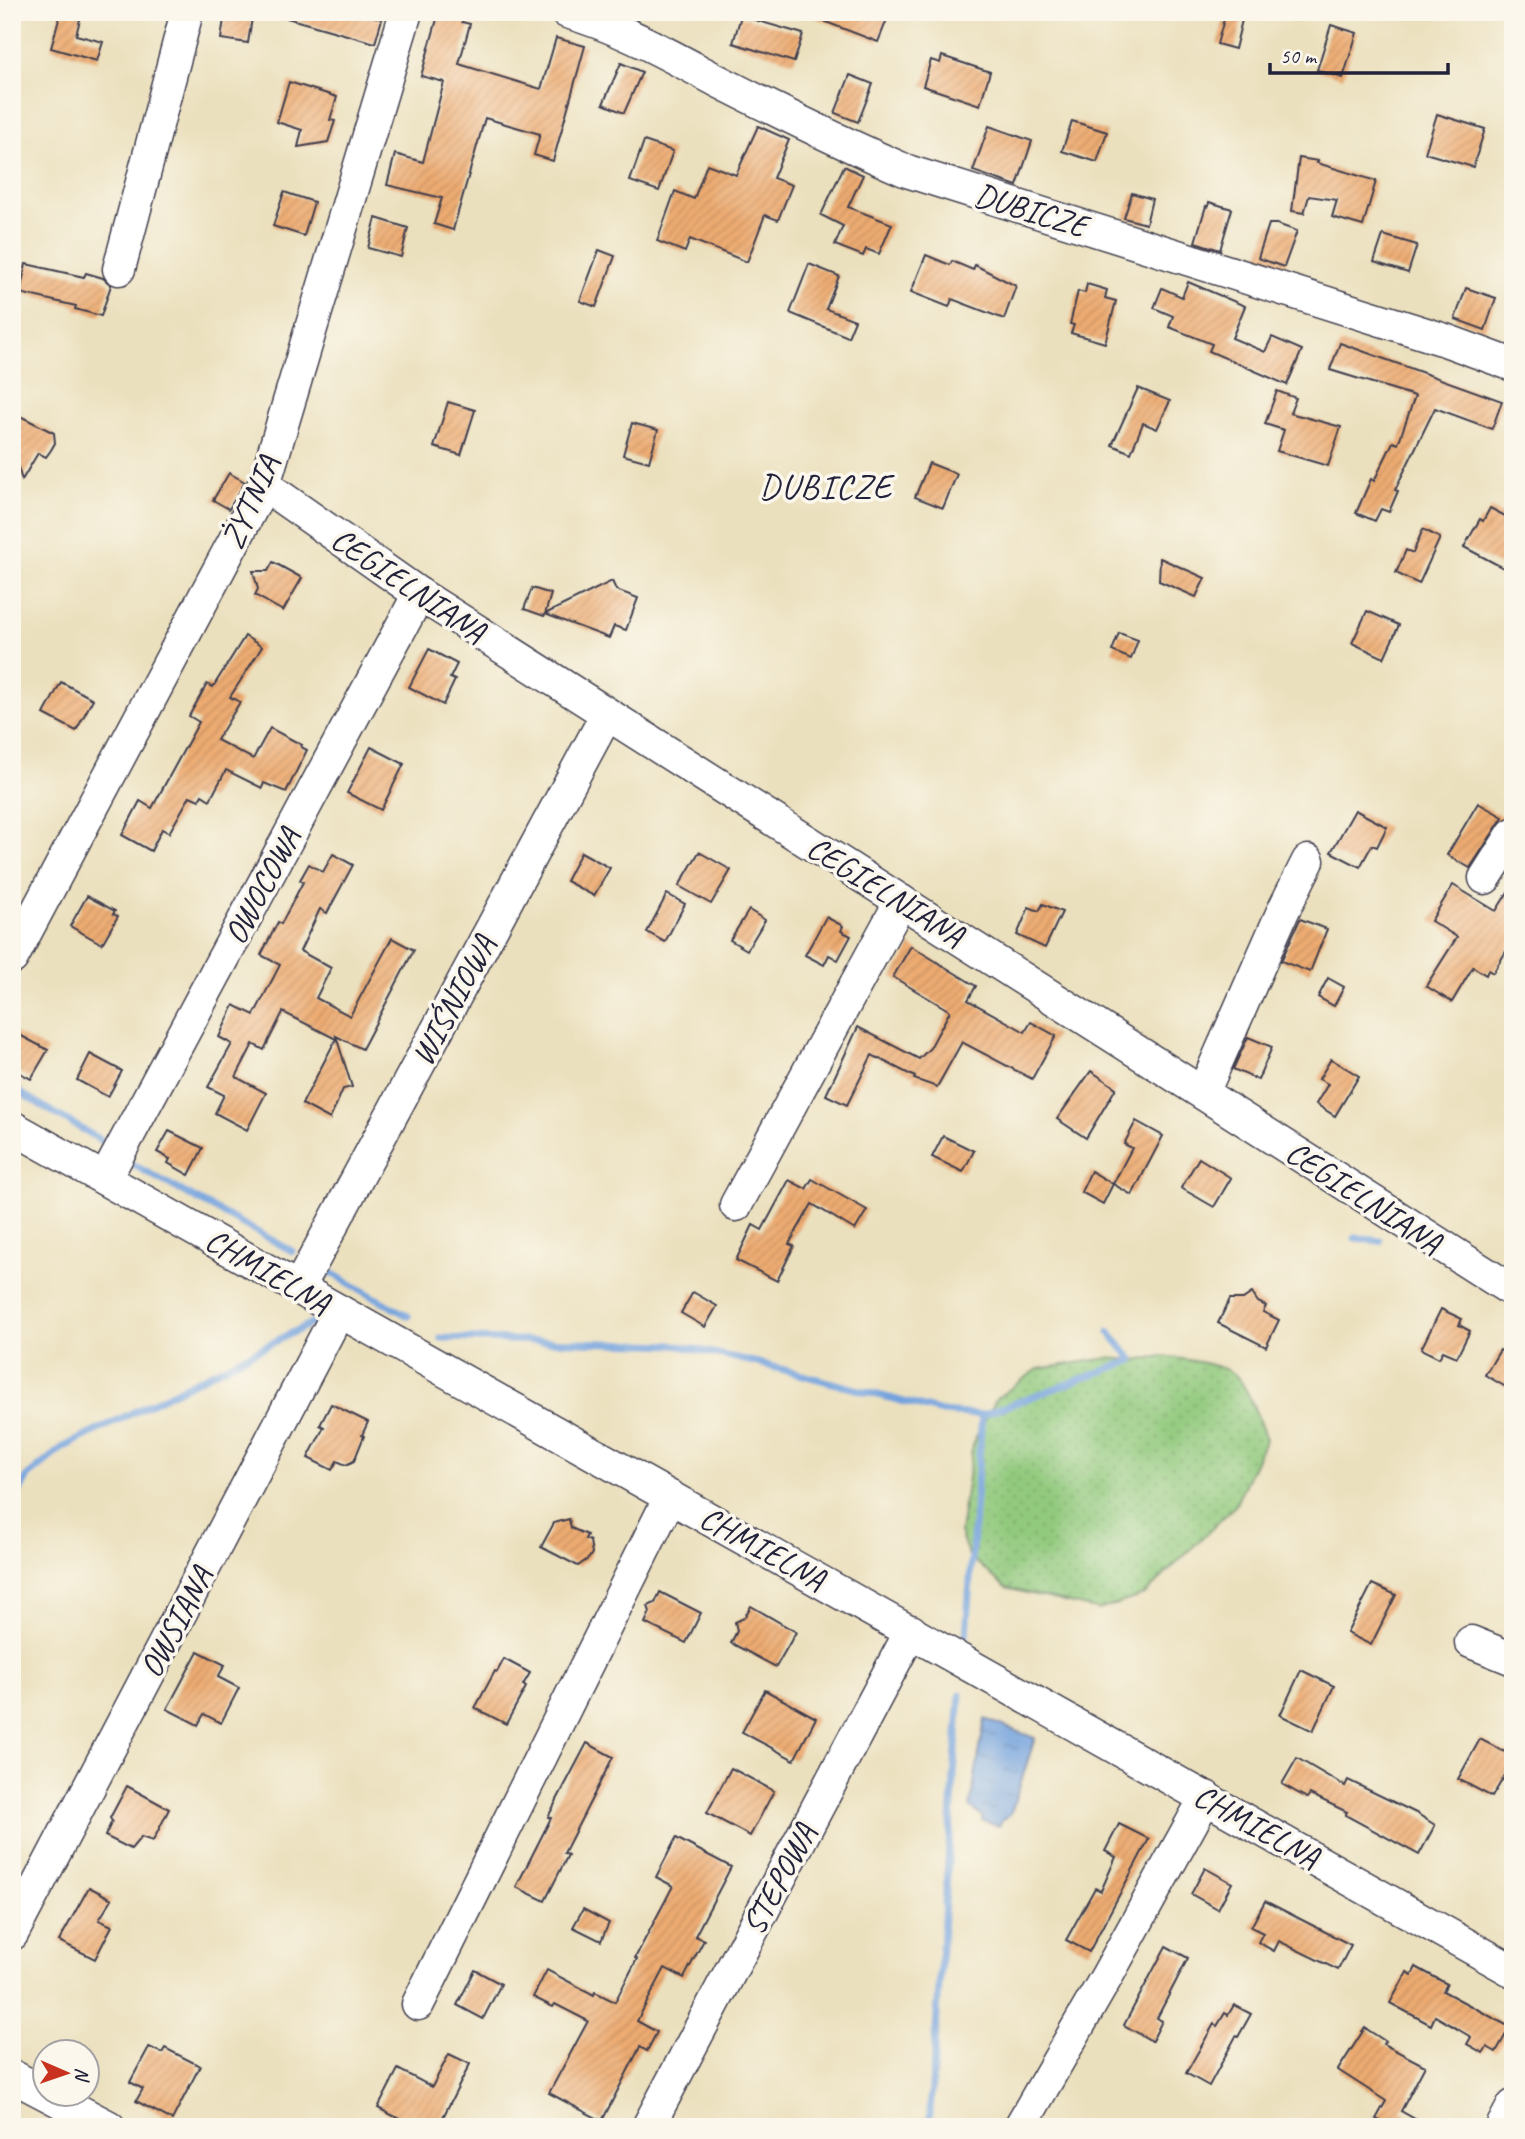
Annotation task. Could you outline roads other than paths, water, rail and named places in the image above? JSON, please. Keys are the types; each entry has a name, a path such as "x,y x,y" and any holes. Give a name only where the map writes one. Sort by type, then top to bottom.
{"street":[{"path":"118,269 187,12"},
{"name":"ŻYTNIA","path":"12,958 264,485 406,12"},
{"name":"DUBICZE","path":"567,12 596,20 635,38 828,136 906,171 1432,336 1513,365"},
{"name":"CEGIELNIANA","path":"264,485 419,594 1513,1292"},
{"name":"OWOCOWA","path":"105,1179 419,594"},
{"name":"WIŚNIOWA","path":"299,1287 607,714"},
{"path":"1485,878 1513,834"},
{"path":"1203,1093 1283,911 1308,861"},
{"path":"736,1205 901,901"},
{"name":"CHMIELNA","path":"12,1127 1513,1971"},
{"name":"OWSIANA","path":"12,1934 339,1311"},
{"path":"418,2004 670,1497"},
{"name":"STEPOWA","path":"648,2127 911,1631"},
{"path":"1471,1642 1513,1658"},
{"path":"1020,2127 1206,1797"},
{"path":"12,2076 108,2127"},
{"path":"1502,2127 1513,2106"}],"water":[{"path":"985,1719 1035,1738 1011,1813 999,1826 982,1820 982,1816 970,1806"}],"waterway":[{"path":"12,1088 102,1141"},
{"path":"130,1163 292,1251"},
{"path":"1355,1238 1380,1241"},
{"path":"324,1269 408,1316"},
{"path":"12,1506 28,1476 62,1448 312,1323"},
{"path":"441,1338 676,1345 754,1362 942,1412 982,1415 1133,1360 1109,1332"},
{"path":"966,1635 982,1415"},
{"path":"929,2127 960,1694"}],"district":[{"name":"DUBICZE","path":"826,486"}]}
